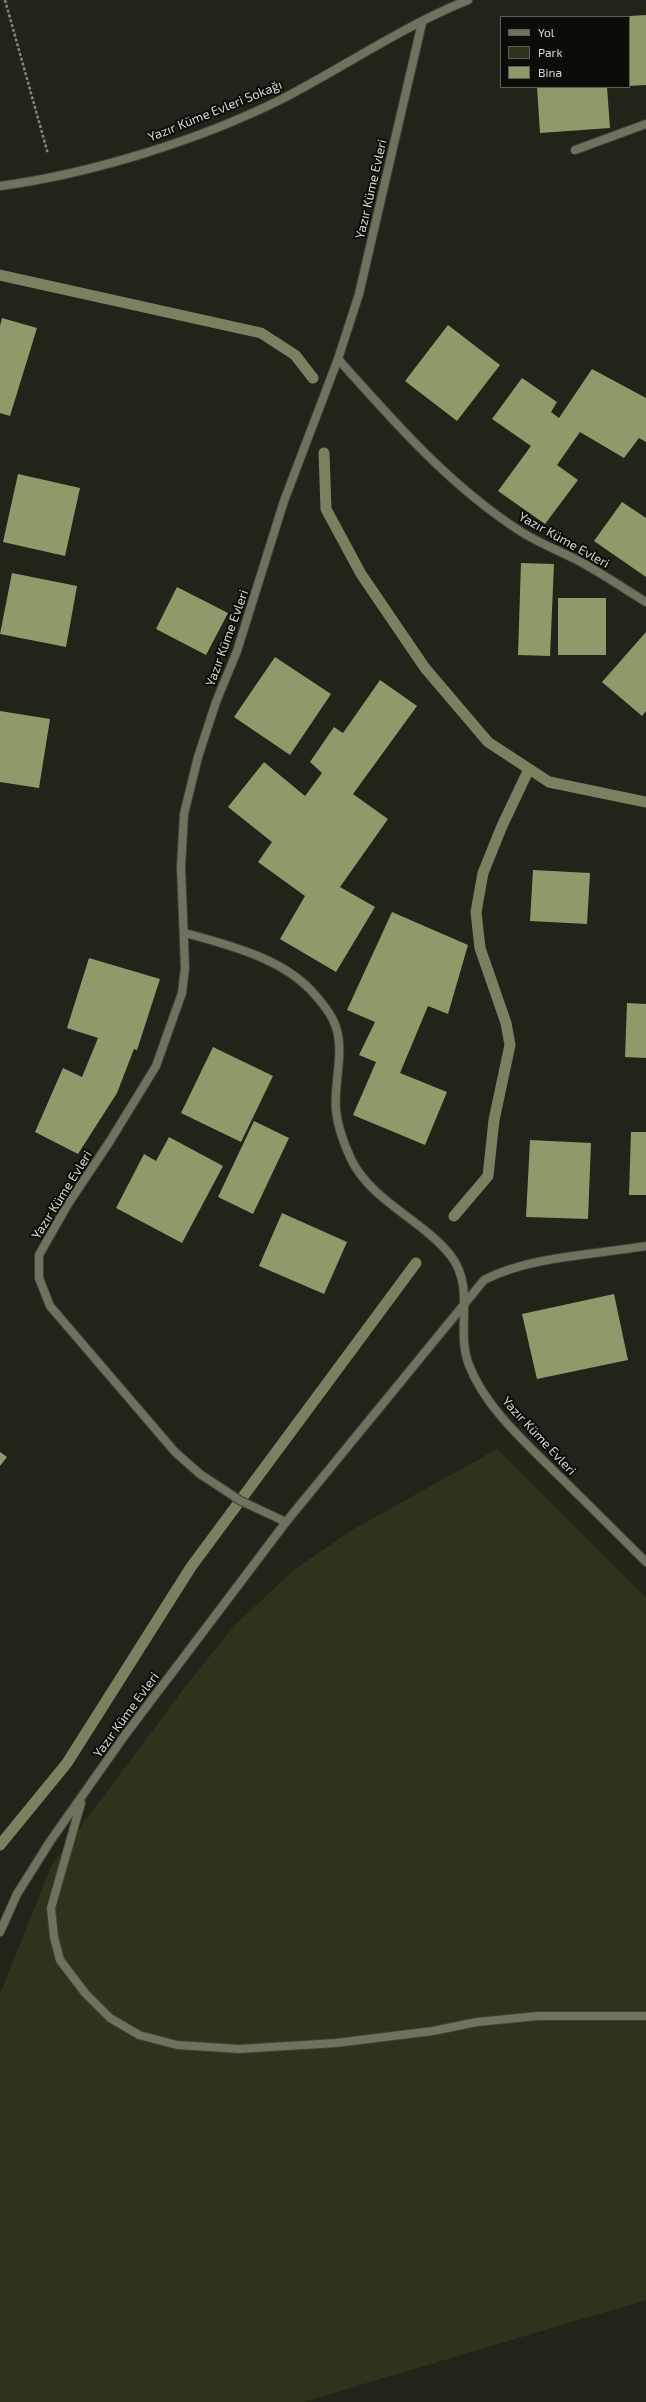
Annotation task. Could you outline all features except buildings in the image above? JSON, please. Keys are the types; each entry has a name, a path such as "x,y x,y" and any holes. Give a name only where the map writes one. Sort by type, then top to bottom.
{"street":[{"name":"Yazır Küme Evleri Sokağı","path":"0,186 54,176 147,152 222,124 281,99 468,0"},
{"name":"Yazır Küme Evleri","path":"286,1522 241,1501 200,1474 175,1452 50,1306 39,1278 39,1255 68,1204 110,1141 156,1066 182,993 185,968 185,933 181,867 184,814 198,757 216,702 246,623 284,501 338,359 359,294 422,23"},
{"path":"575,150 646,124"},
{"name":"Yazır Küme Evleri","path":"338,359 421,448 483,504 520,531 577,560 646,602"},
{"name":"Yazır Küme Evleri","path":"185,933 217,942 270,962 302,980 334,1020 339,1044 336,1111 340,1132 352,1162 392,1206 426,1230 450,1255 461,1271 465,1302 463,1336 469,1365 481,1388 502,1416 536,1452 646,1562"},
{"name":"Yazır Küme Evleri","path":"0,1932 21,1888 51,1840 83,1797 125,1735 286,1522 484,1280 504,1269 536,1262 646,1246"},
{"path":"83,1797 51,1908 54,1937 60,1960 85,1993 110,2018 139,2035 177,2045 239,2049 336,2043 433,2031 477,2022 538,2016 646,2016"}],"path":[{"path":"5,0 54,176"}],"green space":[{"path":"497,1449 646,1598 646,2300 303,2402 0,2402 0,1994 52,1865 188,1683 236,1624 295,1569 352,1530"}],"waterway":[{"path":"0,275 261,333 295,355 313,378"},
{"path":"324,453 326,509 361,574 425,668 488,742 549,782 646,802"},
{"path":"454,1216 488,1176 494,1120 510,1045 506,1023 480,948 476,912 483,873 502,826 529,769"},
{"path":"0,1845 67,1763 191,1567 416,1263"}]}
